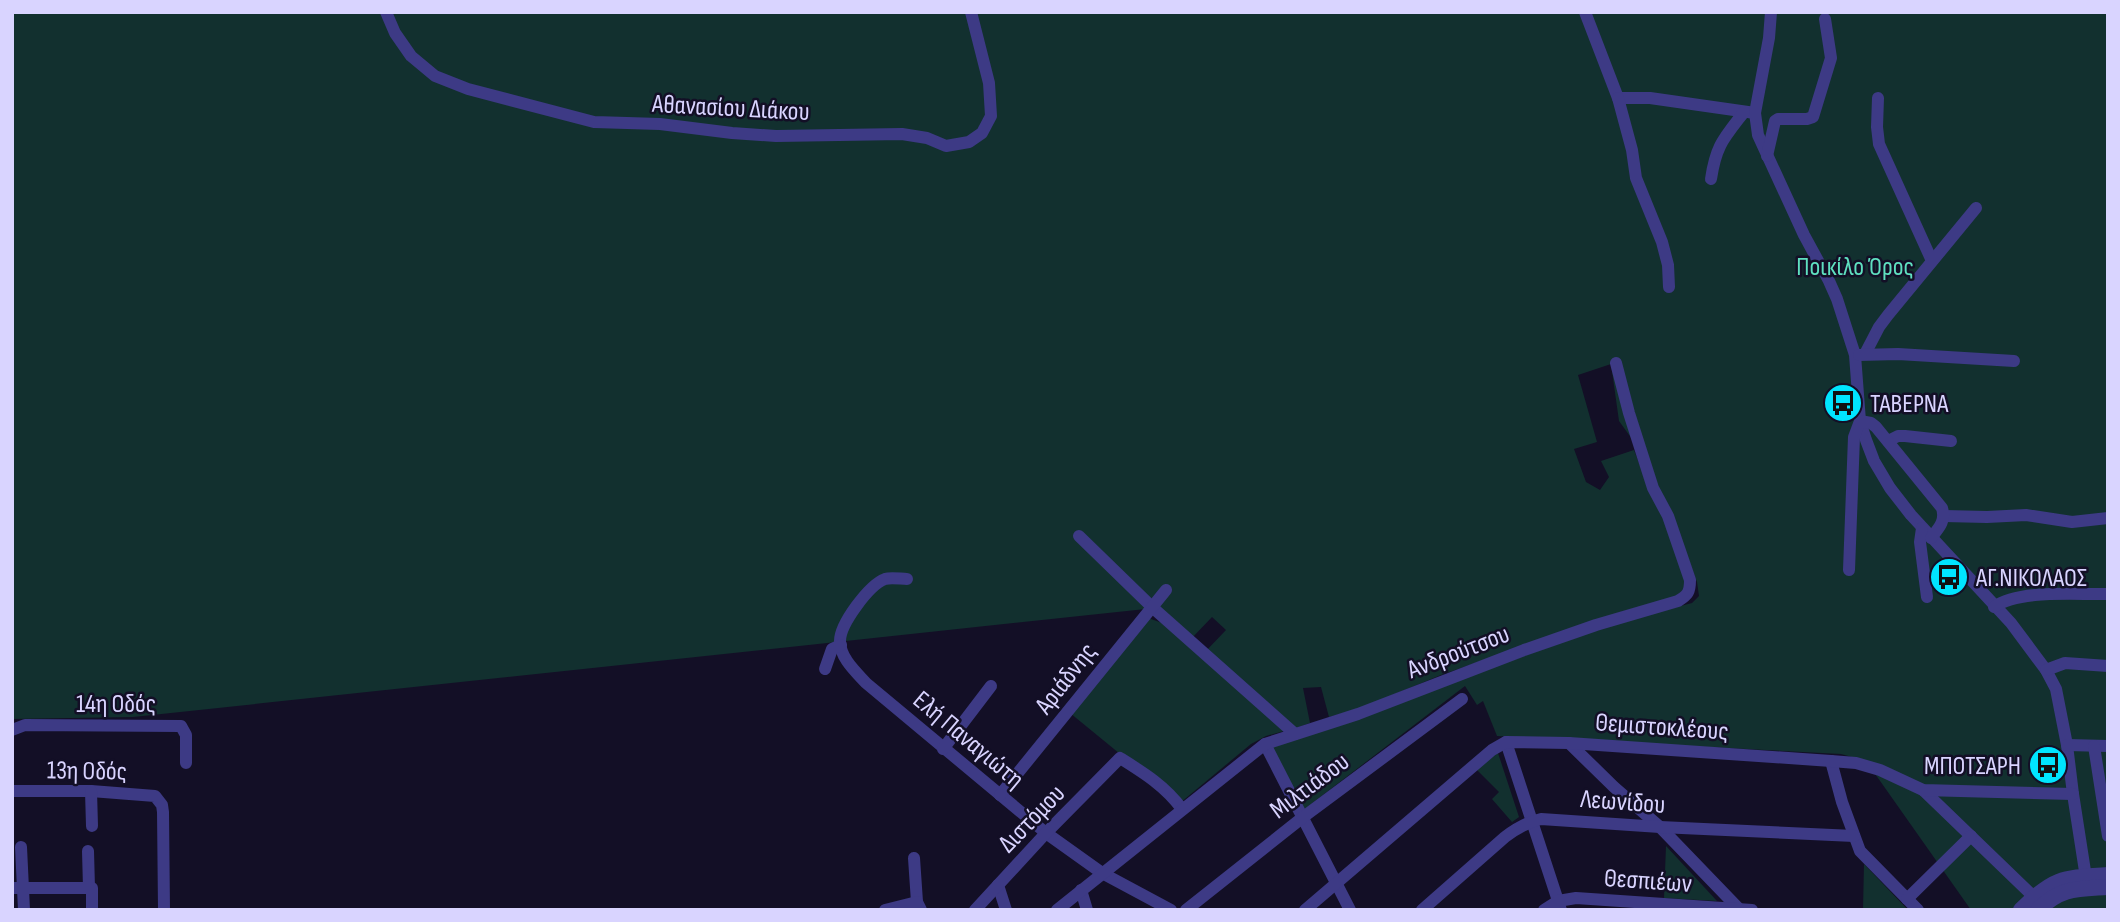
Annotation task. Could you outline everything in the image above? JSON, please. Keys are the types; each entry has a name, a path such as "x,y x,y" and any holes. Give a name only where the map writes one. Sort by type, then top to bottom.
{"street":[{"name":"Αθανασίου Διάκου","path":"387,12 395,33 411,56 435,76 468,89 594,122 660,124 776,136 902,134 927,138 946,146 969,142 982,134 990,116 989,83 971,12"},
{"path":"1585,12 1618,98 1636,177 1662,242 1668,265 1669,287"},
{"path":"1710,179 1713,160 1720,143 1750,113 1769,38 1771,12"},
{"path":"1767,156 1775,121 1813,117 1831,58 1825,19"},
{"path":"1618,98 1650,98 1750,113"},
{"path":"1878,98 1879,144 1932,261"},
{"path":"1750,113 1804,235 1834,291 1860,355 1860,421 1874,461 1890,488 1926,533 2011,623 2046,670 2056,689 2087,882"},
{"path":"1860,355 1879,327 1976,208"},
{"path":"1860,355 1898,354 2014,361"},
{"name":"Ανδρούτσου","path":"1057,910 1265,744 1358,714 1524,650 1687,596 1690,580 1668,516 1653,488 1616,363"},
{"path":"1860,421 1876,427 1937,501 1944,516 1942,524 1926,533 1920,542 1927,597"},
{"path":"1849,570 1854,437 1860,421"},
{"path":"1888,441 1898,436 1951,440"},
{"path":"1944,516 2026,515 2072,522 2108,518"},
{"path":"1079,536 1152,607 1295,734"},
{"path":"825,669 832,649 841,645 845,625 868,592 886,579 907,579"},
{"name":"Αριάδνης","path":"1000,795 1166,590"},
{"path":"1994,607 2018,597 2108,594"},
{"name":"Ελή Παναγιώτη","path":"841,645 847,661 866,684 1046,833 1102,873 1171,910"},
{"path":"2046,670 2065,663 2108,666"},
{"path":"943,749 991,685"},
{"name":"Μιλτιάδου","path":"1186,910 1462,699"},
{"name":"14η Οδός","path":"12,730 25,725 181,726 186,735 186,763"},
{"path":"1305,910 1492,750 1506,742 1559,905"},
{"name":"Θεμιστοκλέους","path":"1506,742 1569,743 1832,761 1880,770 1923,790 2073,794"},
{"path":"1569,743 1660,827 1739,909"},
{"path":"1265,744 1350,910"},
{"path":"2067,745 2101,746 2108,836"},
{"name":"Διστόμου","path":"975,910 1120,758 1155,780 1173,796 1182,809"},
{"path":"1832,761 1860,851 1918,910"},
{"path":"1923,790 2040,906"},
{"name":"13η Οδός","path":"12,791 151,794 159,799 163,812 164,910"},
{"path":"91,791 92,826"},
{"name":"Λεωνίδου","path":"1532,821 1556,820 1854,836"},
{"path":"1422,910 1505,837 1532,821"},
{"path":"1907,899 1971,836"},
{"path":"21,846 18,888 24,910"},
{"path":"88,851 92,910"},
{"path":"885,910 919,906 914,858"},
{"path":"2087,882 2108,876"},
{"path":"2021,910 2040,906 2055,882 2067,878 2108,887"},
{"path":"998,885 1006,910"},
{"path":"18,888 91,888"},
{"path":"1081,890 1087,910"},
{"name":"Θεσπιέων","path":"1544,910 1576,898 1752,910"}],"green space":[{"name":"Ποικίλο Όρος","path":"12,12 2108,12 2108,910 1971,910 1866,761 1841,754 1497,736 1483,701 1477,705 1465,686 1302,811 1271,746 1619,622 1692,603 1699,596 1697,582 1650,464 1619,421 1611,364 1578,375 1597,442 1574,449 1586,482 1600,490 1609,477 1601,461 1634,450 1666,524 1686,579 1685,589 1675,597 1621,612 1441,675 1361,708 1329,717 1321,687 1303,688 1310,723 1296,728 1205,652 1226,630 1212,617 1191,639 1155,608 133,717 12,719"},
{"path":"1148,618 1168,625 1284,731 1251,744 1180,803 1070,713"},
{"path":"1498,753 1519,817 1512,822 1492,799 1499,792 1475,768"},
{"path":"1666,846 1717,901 1664,898"},
{"path":"1864,864 1908,910 1863,910"}],"place":[{"name":"ΤΑΒΕΡΝΑ","path":"1843,403"},
{"name":"ΑΓ.ΝΙΚΟΛΑΟΣ","path":"1949,577"},
{"name":"ΜΠΟΤΣΑΡΗ","path":"2048,765"}]}
